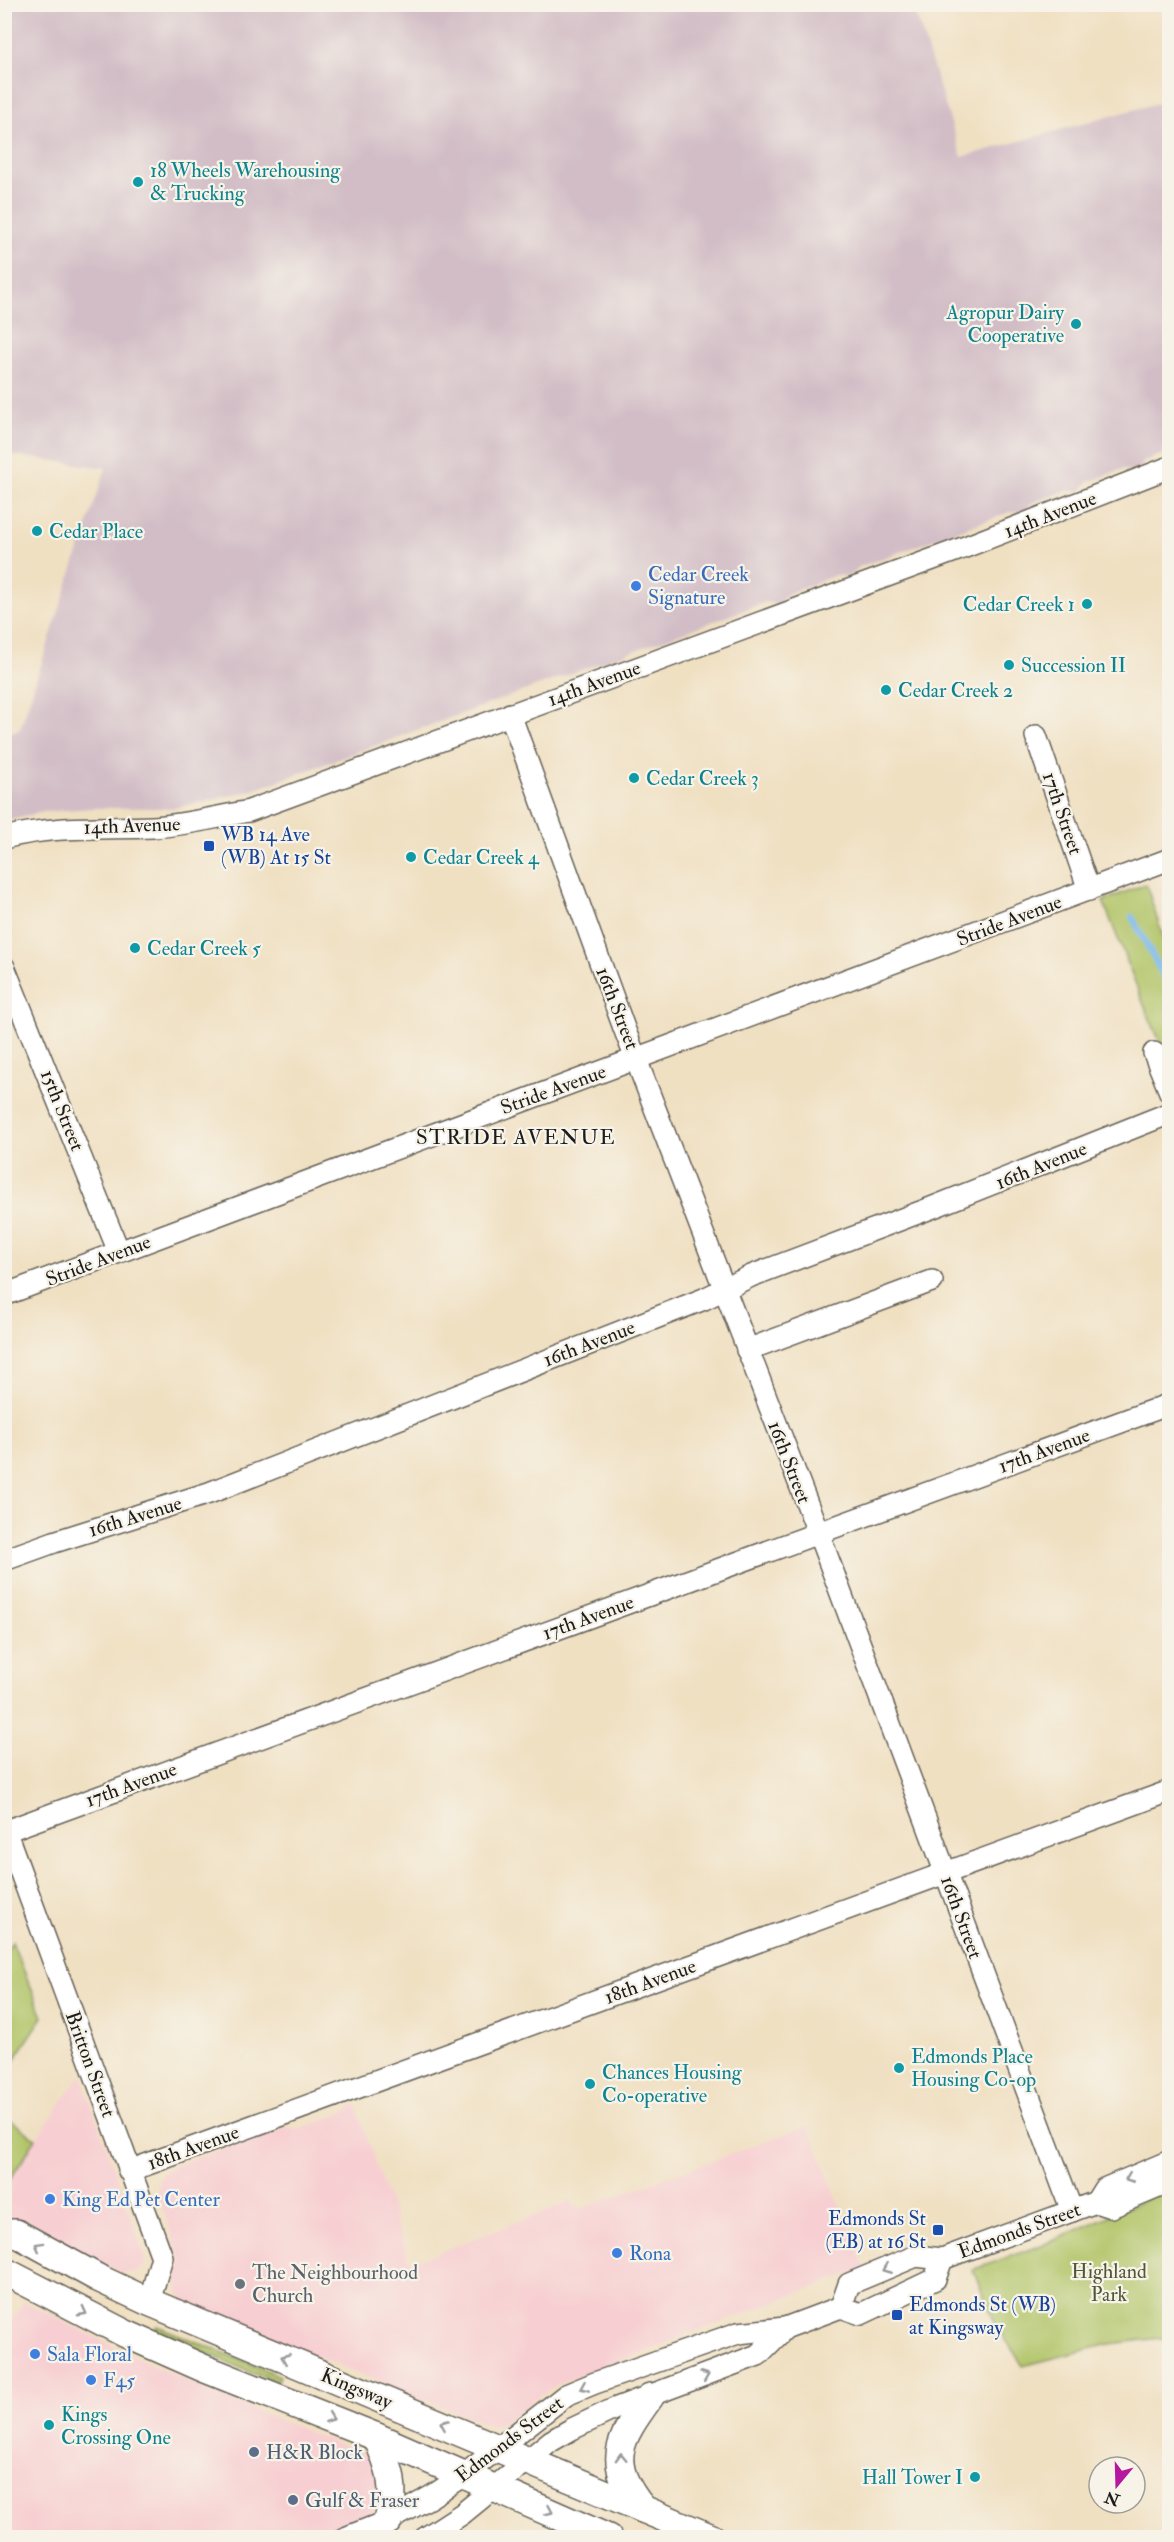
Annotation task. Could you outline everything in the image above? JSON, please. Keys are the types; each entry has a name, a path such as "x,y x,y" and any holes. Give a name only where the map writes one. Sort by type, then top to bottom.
{"main road":[{"name":"Kingsway","path":"4,2233 16,2233 98,2278 149,2302 712,2538"},
{"name":"Kingsway","path":"4,2271 126,2334 203,2368 377,2437 608,2538"},
{"path":"643,2509 627,2489 621,2467 620,2446 624,2434 650,2397"},
{"path":"377,2437 390,2468 393,2485 388,2521"}],"street":[{"name":"14th Avenue","path":"4,838 52,829 153,826 194,822 249,811 955,551 1170,467"},
{"name":"16th Street","path":"510,714 637,1059 818,1532 1072,2211"},
{"name":"17th Street","path":"1036,736 1089,890"},
{"name":"Stride Avenue","path":"4,1295 1170,859"},
{"name":"15th Street","path":"4,968 119,1252"},
{"path":"1154,1053 1170,1092"},
{"name":"16th Avenue","path":"4,1560 209,1493 704,1299 751,1276 931,1208 1170,1113"},
{"path":"747,1350 932,1281"},
{"name":"17th Avenue","path":"5,1829 1170,1404"},
{"name":"18th Avenue","path":"129,2171 1170,1791"},
{"name":"Britton Street","path":"5,1829 162,2257 149,2302"},
{"name":"Edmonds Street","path":"841,2307 849,2284 916,2256 942,2259 1096,2202 1104,2189 1170,2162"},
{"name":"Edmonds Street","path":"1096,2202 1111,2207 1170,2182"},
{"name":"Edmonds Street","path":"345,2538 388,2521 432,2496 464,2475 566,2395 738,2333 785,2328 841,2307 861,2313 934,2279 942,2259"},
{"name":"Edmonds Street","path":"425,2538 462,2514 551,2441 614,2409 758,2355 785,2328"}],"shaded area":[{"path":"5,5 913,5 962,157 1169,100 1169,452 1144,461 1140,468 1133,471 1123,469 1088,482 1081,491 1067,490 1032,503 1024,513 1010,512 859,567 849,577 836,575 787,594 777,605 766,602 254,790 174,808 92,808 44,812 5,820 4,735 20,729 106,468 5,454"},
{"path":"81,2075 144,2255 145,2264 137,2272 122,2273 23,2220 5,2219 4,2190"},
{"path":"355,2103 410,2263 565,2204 568,2200 580,2209 808,2126 865,2268 566,2381 540,2395 503,2423 486,2424 242,2327 188,2303 178,2293 177,2279 181,2260 157,2193 163,2173 174,2166 287,2127 296,2130 346,2112"},
{"path":"23,2301 155,2367 366,2455 382,2470 379,2507 364,2519 314,2537 5,2538 5,2337"}],"green space":[{"path":"1146,884 1169,956 1169,1062 1103,901"},
{"path":"12,1942 43,2017 5,2074 5,1954"},
{"path":"5,2116 36,2139 5,2187"},
{"name":"Highland Park","path":"1169,2189 1169,2337 1109,2344 1023,2366 996,2325 973,2270 1055,2240"},
{"path":"157,2326 280,2376 278,2381 252,2373 155,2330"}],"waterway":[{"path":"1132,917 1170,989"}],"place":[{"name":"18 Wheels Warehousing & Trucking","path":"138,182"},
{"name":"Agropur Dairy Cooperative","path":"1076,324"},
{"name":"Cedar Place","path":"37,531"},
{"name":"Cedar Creek Signature","path":"636,586"},
{"name":"Cedar Creek 1","path":"1087,604"},
{"name":"Succession II","path":"1009,665"},
{"name":"Cedar Creek 2","path":"886,690"},
{"name":"Cedar Creek 3","path":"634,778"},
{"name":"WB 14 Ave (WB) At 15 St","path":"209,846"},
{"name":"Cedar Creek 4","path":"411,857"},
{"name":"Cedar Creek 5","path":"135,948"},
{"name":"Edmonds Place Housing Co-op","path":"899,2068"},
{"name":"Chances Housing Co-operative","path":"590,2084"},
{"name":"King Ed Pet Center","path":"50,2199"},
{"name":"Edmonds St (EB) at 16 St","path":"938,2230"},
{"name":"Rona","path":"617,2253"},
{"name":"The Neighbourhood Church","path":"240,2284"},
{"name":"Edmonds St (WB) at Kingsway","path":"897,2315"},
{"name":"Sala Floral","path":"35,2354"},
{"name":"F45","path":"91,2380"},
{"name":"Kings Crossing One","path":"49,2425"},
{"name":"H&R Block","path":"254,2452"},
{"name":"Hall Tower I","path":"975,2477"},
{"name":"Gulf & Fraser","path":"293,2500"}],"district":[{"name":"STRIDE AVENUE","path":"516,1137"}]}
